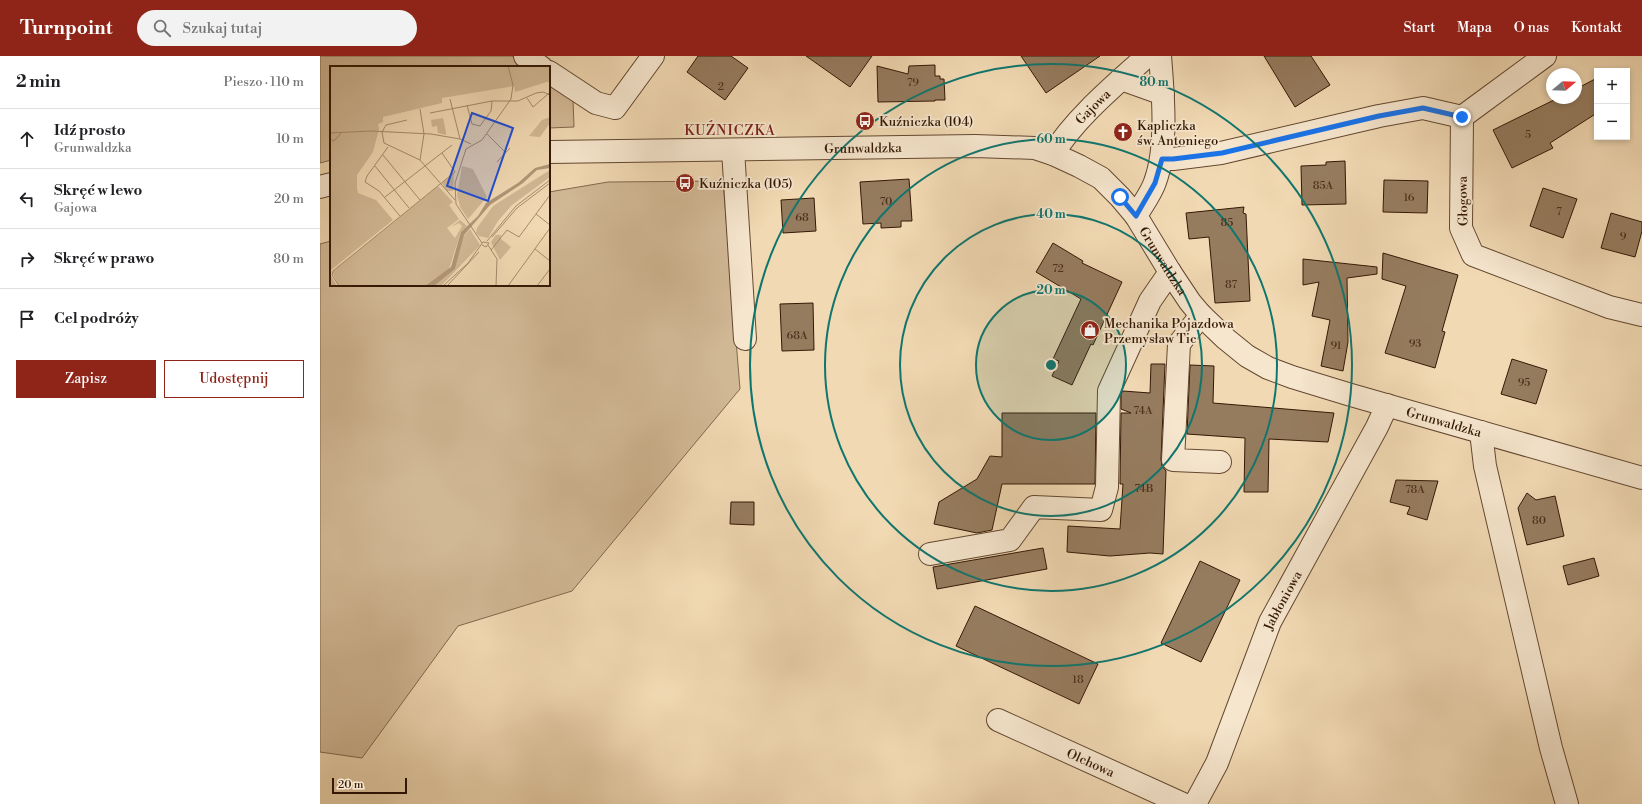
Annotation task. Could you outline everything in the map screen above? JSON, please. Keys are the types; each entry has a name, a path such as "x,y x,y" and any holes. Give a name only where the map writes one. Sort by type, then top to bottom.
{"street":[{"path":"525,56 540,66"},
{"path":"550,73 596,103 615,108 653,56"},
{"name":"Gajowa","path":"1052,154 1060,141 1075,125 1147,56"},
{"path":"1136,216 1155,183 1162,159 1163,94 1160,56"},
{"path":"1162,159 1222,153 1379,116 1423,108 1462,117 1545,56"},
{"name":"Gajowa","path":"1121,80 1163,94"},
{"name":"Głogowa","path":"1462,117 1461,228 1473,255 1609,307 1642,315"},
{"name":"Grunwaldzka","path":"550,152 975,146 1035,148 1079,166 1101,178 1136,216 1190,302 1226,339 1247,356 1268,368 1292,377 1387,405 1642,478"},
{"path":"733,150 745,339"},
{"path":"320,187 330,184"},
{"path":"930,554 1010,540 1034,506 1100,510 1107,487 1109,391 1150,301 1170,272"},
{"path":"1202,315 1179,344 1173,460 1220,462"},
{"name":"Jabłoniowa","path":"1195,804 1217,763 1270,622 1374,434 1387,405"},
{"path":"1481,432 1485,466 1551,748 1567,804"},
{"name":"Olchowa","path":"998,720 1183,804"}],"shaded area":[{"path":"320,56 512,56 527,66 330,66 330,160 320,163"},
{"path":"550,83 573,99 574,127 550,128"},
{"path":"723,181 740,389 572,591 458,626 362,758 320,752 320,244 330,241 330,286 550,286 550,192 608,182"}],"building":[{"path":"698,56 731,56 748,68 725,100 687,72"},
{"path":"806,56 872,56 850,87"},
{"path":"1021,56 1100,56 1046,93"},
{"path":"1264,56 1311,56 1330,85 1295,107"},
{"path":"935,65 935,76 940,76 940,79 944,79 945,100 878,102 877,66 908,74 909,66"},
{"path":"1594,80 1594,115 1550,143 1553,148 1512,168 1493,130 1546,104 1582,104 1582,86"},
{"path":"1345,161 1346,204 1302,205 1301,166 1326,165 1326,162"},
{"path":"909,179 912,221 901,221 901,227 881,228 881,223 863,224 860,182"},
{"path":"1384,180 1428,181 1427,213 1383,212"},
{"path":"1543,188 1577,199 1563,238 1530,226"},
{"path":"814,198 816,231 783,233 781,200"},
{"path":"1244,207 1243,213 1246,214 1250,301 1215,303 1209,237 1189,239 1186,213"},
{"path":"1611,213 1642,222 1642,231 1635,257 1601,248"},
{"path":"1053,243 1083,261 1082,263 1122,282 1093,345 1091,344 1072,385 1052,376 1059,361 1053,359 1081,299 1036,272"},
{"path":"1383,253 1458,275 1442,331 1445,332 1435,368 1385,353 1406,286 1382,279"},
{"path":"1303,259 1377,267 1377,274 1347,278 1348,342 1343,371 1321,366 1330,320 1312,316 1319,282 1303,285"},
{"path":"813,303 814,350 782,351 780,304"},
{"path":"1512,359 1547,370 1536,404 1501,394"},
{"path":"1151,364 1165,364 1161,459 1162,466 1166,471 1163,554 1150,553 1110,556 1067,552 1068,526 1120,529 1123,484 1120,484 1121,413 1131,413 1121,409 1121,394 1123,391 1150,393"},
{"path":"1190,365 1214,366 1213,403 1334,413 1328,442 1269,439 1268,492 1244,492 1245,438 1187,434"},
{"path":"1002,413 1096,413 1095,484 1002,484 992,530 977,533 934,524 939,502 977,479 990,456 1002,457"},
{"path":"1396,480 1438,481 1427,520 1407,514 1410,507 1390,502"},
{"path":"1527,493 1536,500 1555,496 1564,536 1527,545 1518,508"},
{"path":"731,502 754,502 754,525 730,524"},
{"path":"1043,548 1047,569 937,589 933,567"},
{"path":"1594,558 1599,576 1568,585 1563,566"},
{"path":"1200,561 1240,580 1201,662 1161,643"},
{"path":"975,606 1098,664 1079,704 956,646"}],"place":[{"name":"Kuźniczka (104)","path":"865,121"},
{"name":"Kapliczka św. Antoniego","path":"1123,132"},
{"name":"Kuźniczka (105)","path":"685,183"},
{"name":"Mechanika Pojazdowa Przemysław Tic","path":"1090,330"}],"district":[{"name":"KUŹNICZKA","path":"730,130"}],"route":[{"path":"1120,197 1136,216 1155,183 1162,159 1222,153 1379,116 1423,108 1462,117"}]}
